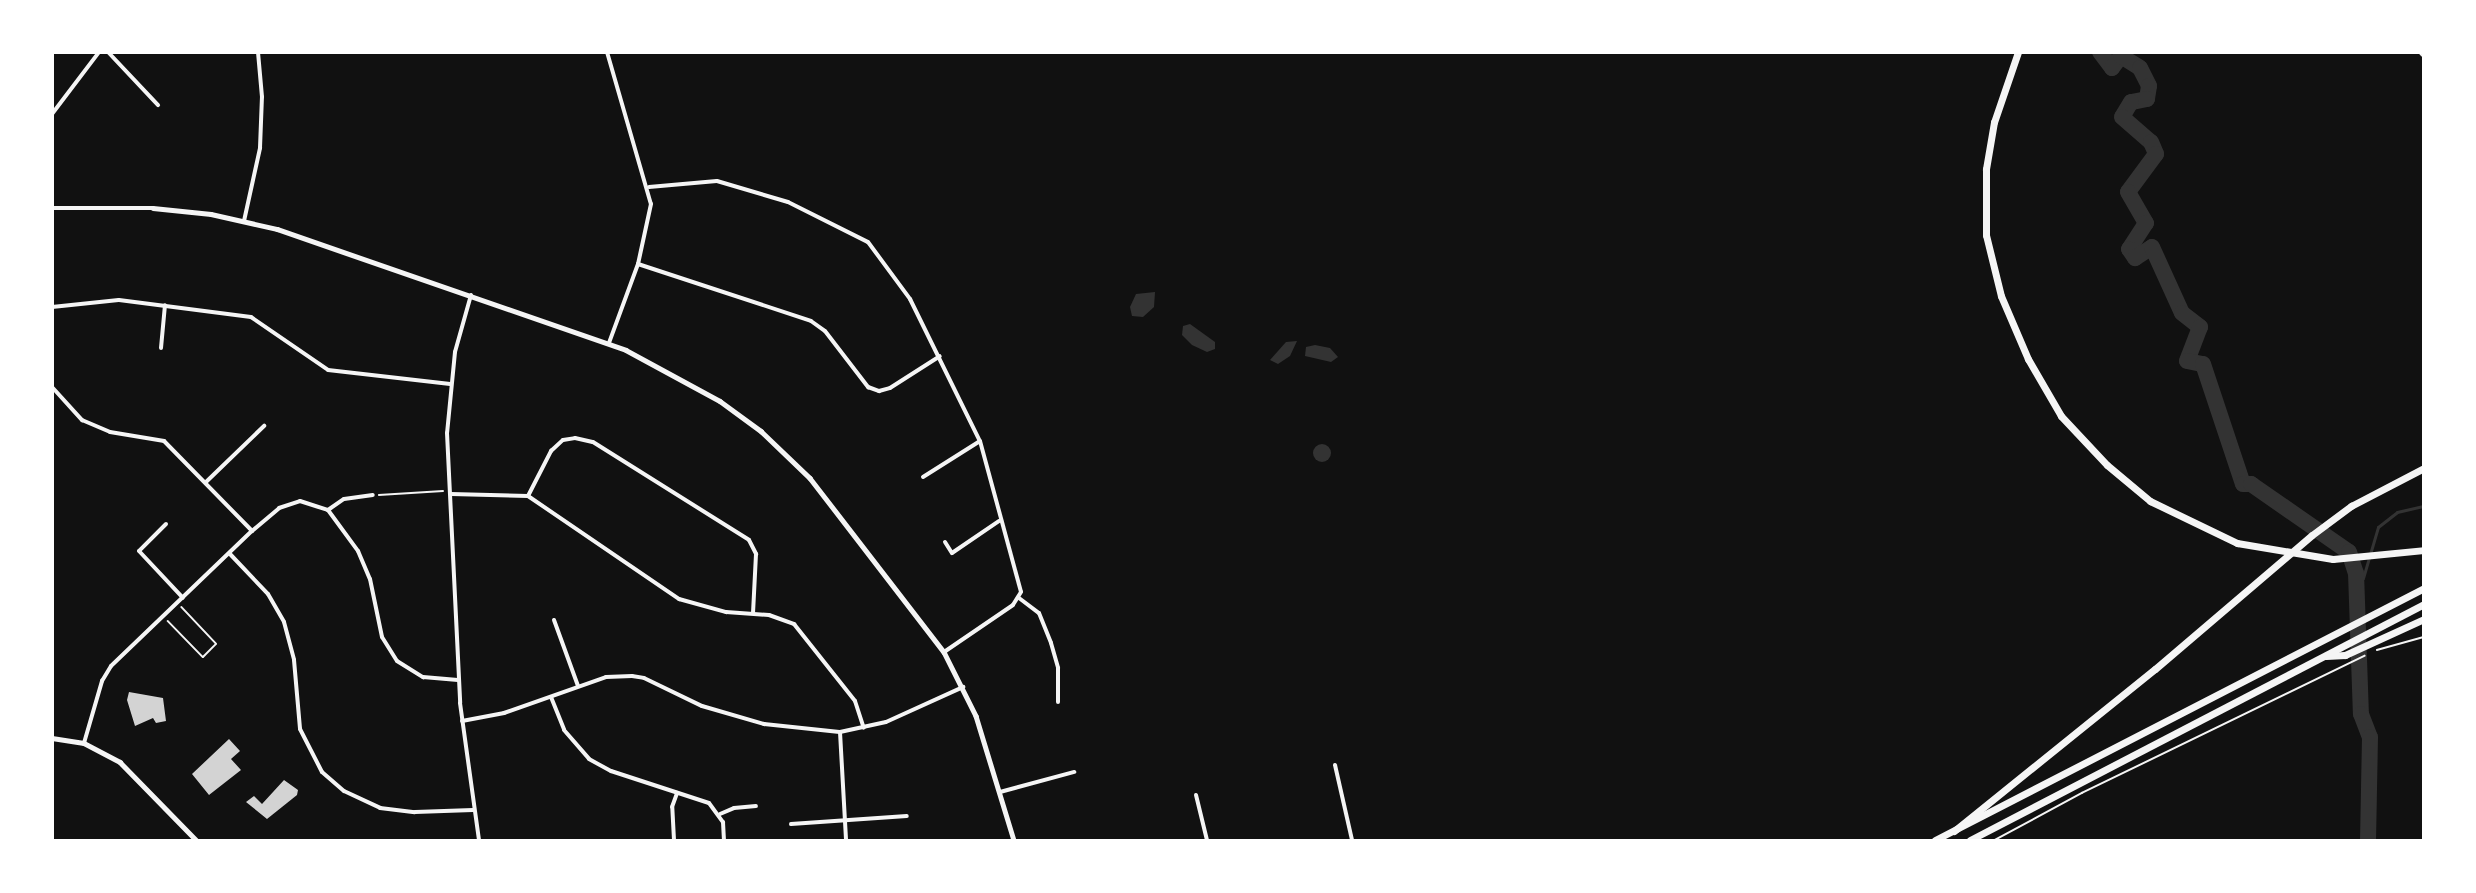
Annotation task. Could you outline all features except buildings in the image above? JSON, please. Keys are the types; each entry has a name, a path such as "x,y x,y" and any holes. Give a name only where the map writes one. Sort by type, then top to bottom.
{"highway":[{"path":"2018,52 1994,122 1986,169 1986,235 2001,296 2028,359 2061,416 2108,465 2150,501 2237,543 2308,558 2385,556 2424,550"},
{"path":"1954,831 2342,512 2424,468"},
{"path":"1935,840 2424,588"},
{"path":"1970,840 2424,604"},
{"path":"2322,656 2345,655 2424,619"}],"street":[{"path":"52,114 99,52"},
{"path":"108,52 158,105"},
{"path":"244,221 261,140 258,52"},
{"path":"607,52 649,187 648,225 638,264 609,343"},
{"path":"649,187 717,181 788,202 854,234 879,253 895,276 940,356 980,441 999,521 1020,583 1019,598"},
{"path":"52,208 153,208 244,221 609,343 699,388 777,445 829,498 944,652 963,686 1014,840"},
{"path":"638,264 811,321 825,331 867,387 879,391 890,388 940,356"},
{"path":"471,295 450,384 450,493 458,680 473,810 480,840"},
{"path":"52,307 96,300 165,304 251,316 328,370 450,384"},
{"path":"160,348 165,304"},
{"path":"52,387 82,420 110,432 164,441 252,531"},
{"path":"206,482 264,426"},
{"path":"528,496 552,451 563,440 575,438 593,442 749,540 756,554 753,613"},
{"path":"922,477 980,441"},
{"path":"450,493 528,496 679,599 726,612 753,613 785,620 802,631 855,701 864,728"},
{"path":"328,510 344,499 373,495"},
{"path":"84,743 102,681 111,666 252,531 288,503 308,501 328,510 358,551 366,569 388,650 397,661 423,677 458,680"},
{"path":"945,542 952,553 999,521"},
{"path":"166,525 139,551 183,598"},
{"path":"230,554 268,594 284,622 294,660 300,729 322,772 344,791 380,808 415,812 473,810"},
{"path":"944,652 1019,598"},
{"path":"1019,598 1039,613 1051,643 1058,668 1058,702"},
{"path":"554,620 578,686"},
{"path":"462,721 504,713 606,677 644,678 685,699 741,718 788,729 840,732 864,728 906,715 963,686"},
{"path":"551,697 564,730 589,759 611,771 709,803 720,814 724,840"},
{"path":"840,732 846,840"},
{"path":"52,738 84,743 120,762 196,840"},
{"path":"1335,765 1352,840"},
{"path":"1000,792 1074,772"},
{"path":"674,840 672,807 676,793"},
{"path":"1196,795 1207,840"},
{"path":"720,814 734,808 756,806"},
{"path":"791,824 906,816"}],"path":[{"path":"373,495 450,493"},
{"path":"164,616 203,657 216,644 177,603"},
{"path":"1995,840 2082,793 2370,653 2424,637"}],"shaded area":[{"path":"1155,292 1154,307 1143,317 1132,316 1130,307 1136,294"},
{"path":"1190,324 1215,342 1215,349 1207,352 1192,345 1182,335 1183,326"},
{"path":"1297,341 1290,356 1278,364 1270,360 1286,342"},
{"path":"1315,345 1330,348 1338,357 1331,362 1305,356 1306,347"},
{"path":"1322,444 1328,447 1331,453 1328,459 1322,462 1316,459 1313,453 1316,447"}],"waterway":[{"path":"2100,52 2112,68 2121,56 2140,68 2149,86 2147,99 2131,102 2122,117 2151,142 2156,154 2128,192 2146,223 2129,249 2135,258 2152,247 2182,313 2200,327 2187,361 2203,364 2243,484 2251,484 2349,552 2356,573 2361,714 2370,737 2368,840"},
{"path":"2355,584 2363,578 2378,527 2397,512 2424,506"}]}
